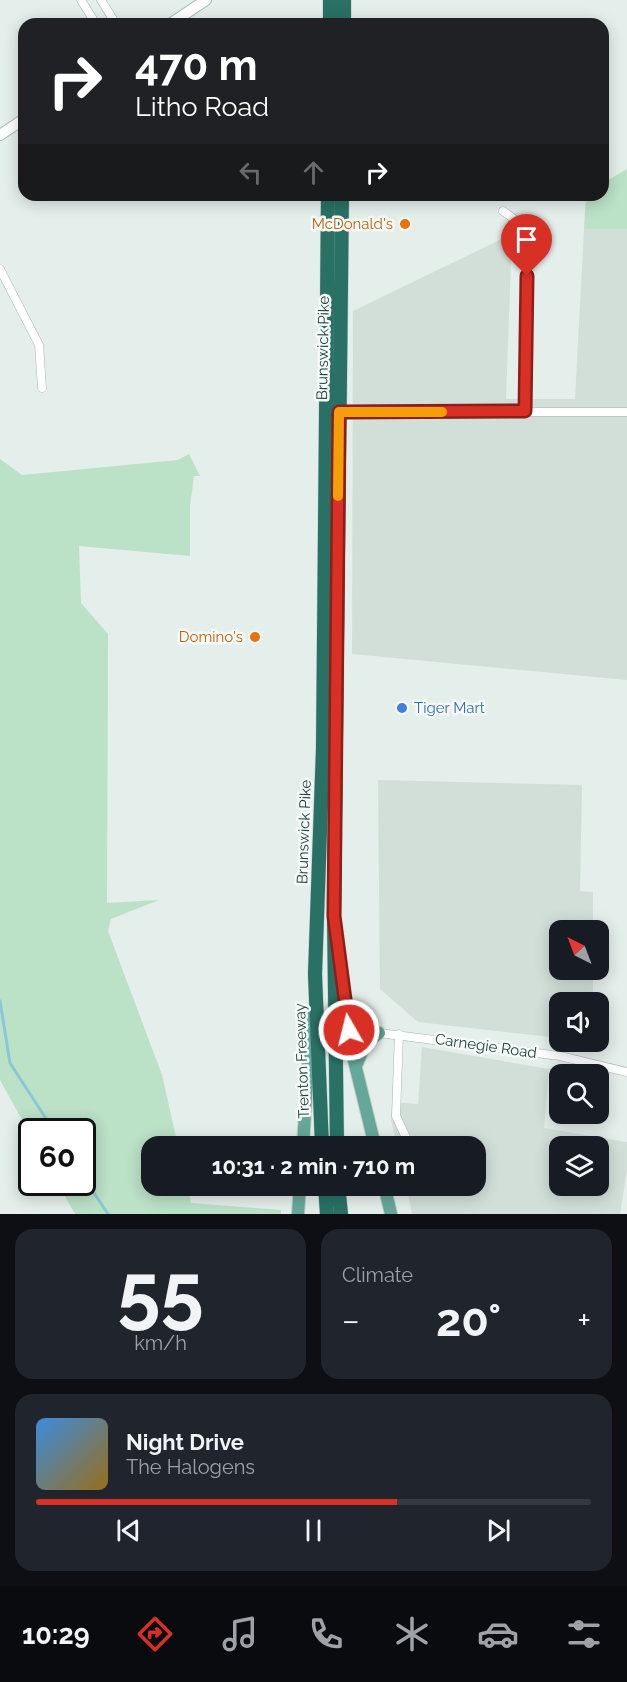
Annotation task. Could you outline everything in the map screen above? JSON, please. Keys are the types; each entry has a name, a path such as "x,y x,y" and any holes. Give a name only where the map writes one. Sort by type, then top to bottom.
{"highway":[{"path":"330,0 330,18"},
{"path":"344,0 344,18"},
{"name":"Brunswick Pike","path":"315,974 323,748 328,201"},
{"name":"Brunswick Pike","path":"334,916 342,201"},
{"path":"334,916 337,1136"},
{"name":"Trenton Freeway","path":"315,974 322,1136"},
{"path":"326,1196 327,1214"},
{"path":"339,1196 341,1214"}],"main road":[{"path":"179,18 206,0"},
{"path":"0,135 18,123"},
{"name":"Brunswick Pike","path":"334,916 356,1066 373,1136"},
{"name":"Brunswick Pike","path":"304,1136 315,974"},
{"path":"346,1009 362,1024 379,1033 366,1042 356,1066"},
{"path":"298,1214 299,1196"},
{"path":"387,1196 391,1214"}],"street":[{"path":"81,0 92,18"},
{"path":"90,14 102,2 112,18"},
{"path":"503,211 521,224 526,234 525,411"},
{"path":"0,269 39,345 42,388"},
{"path":"339,412 627,412"},
{"name":"Carnegie Road","path":"379,1033 560,1056 627,1072"},
{"path":"399,1034 396,1116 405,1136"}],"shaded area":[{"path":"584,229 627,229 627,680 352,654 353,311 512,234 506,399 575,399"},
{"path":"378,780 582,785 580,891 593,892 593,920 549,920 549,980 593,980 593,992 549,992 549,1037 418,1022 380,989"},
{"path":"422,1047 549,1069 544,1128 591,1136 549,1136 549,1196 609,1196 609,1139 627,1142 627,1171 620,1214 412,1214 408,1196 486,1196 486,1136 395,1136 391,1120 392,1102 418,1104"}],"green space":[{"path":"627,169 627,229 584,229 586,201 609,201 609,180"},
{"path":"189,454 200,476 194,476 190,506 190,556 79,546 81,603 108,634 107,903 159,900 111,919 108,931 162,1075 176,1136 141,1136 141,1196 189,1196 191,1203 281,1210 281,1214 75,1214 65,1196 96,1196 96,1118 21,1118 0,1080 0,459 22,475 178,460"}],"waterway":[{"path":"0,1001 10,1063 46,1118"},
{"path":"96,1196 108,1214"}],"slow traffic":[{"path":"338,496 339,412 442,412"}],"place":[{"name":"McDonald's","path":"405,224"},
{"name":"Domino's","path":"255,637"},
{"name":"Tiger Mart","path":"402,708"}],"route":[{"path":"349,1030 334,916 339,412 525,411 527,276"}]}
